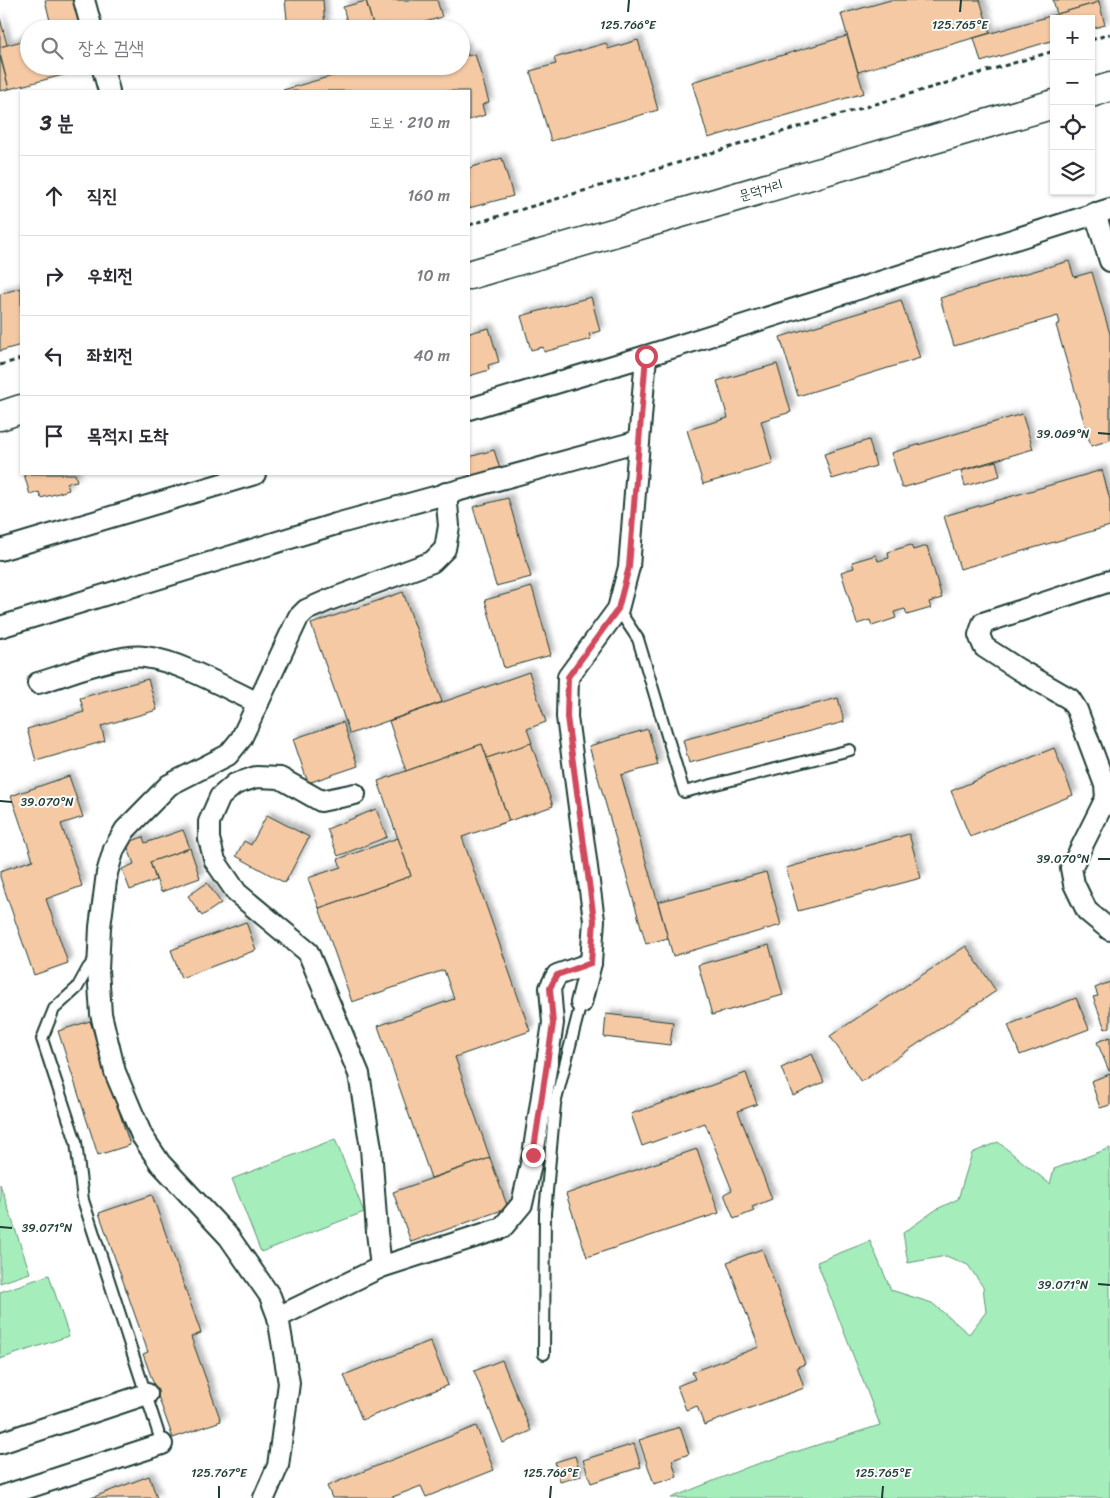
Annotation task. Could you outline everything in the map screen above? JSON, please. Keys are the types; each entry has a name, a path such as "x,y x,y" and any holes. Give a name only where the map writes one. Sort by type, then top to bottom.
{"main road":[{"path":"1095,92 1110,87"},
{"name":"문덕거리","path":"470,275 1051,105"},
{"path":"0,416 20,410"}],"street":[{"path":"84,0 90,20"},
{"path":"105,75 109,90"},
{"path":"470,409 646,356 1103,211 1110,261"},
{"path":"581,1003 591,963 594,920 567,717 568,677 618,609 629,567 646,356"},
{"path":"0,626 336,524 639,441"},
{"path":"0,550 251,475"},
{"path":"264,1498 278,1466 289,1383 278,1317 270,1296 229,1237 160,1163 142,1136 115,1072 101,1014 98,970 107,873 114,849 125,830 169,784 228,755 241,738 298,618 306,610 432,562 445,549 449,526 446,494"},
{"path":"1110,581 983,623 979,636 984,647 1018,669 1070,698 1077,710 1105,785 1106,798 1071,868 1074,884 1087,911 1110,930"},
{"path":"38,683 121,658 144,656 175,665 258,703"},
{"path":"355,794 321,802 280,778 256,777 235,784 220,797 210,822 209,839 215,861 237,893 308,952 359,1074 371,1148 381,1267"},
{"path":"278,1317 381,1267 502,1228 522,1204 533,1155 553,1024 550,988 557,975 591,963"},
{"path":"0,1443 147,1394"},
{"path":"0,1497 162,1444"}],"lane":[{"path":"618,609 638,639 684,792 850,750"},
{"path":"98,956 88,968 77,988 54,1009 42,1039 76,1142 83,1200 162,1444"},
{"path":"544,1354 545,1213 555,1104 581,1003"}],"path":[{"path":"1095,39 1110,34"},
{"path":"470,225 1050,52"},
{"path":"0,365 20,359"}],"green space":[{"path":"335,1139 364,1212 261,1252 232,1179"},
{"path":"998,1142 1050,1184 1054,1169 1110,1148 1110,1498 671,1498 748,1467 880,1425 817,1262 870,1241 891,1290 932,1303 969,1334 986,1312 983,1287 968,1265 946,1256 908,1263 903,1233 937,1209 958,1199 972,1153"},
{"path":"0,1184 30,1273 0,1283"},
{"path":"49,1275 69,1336 0,1359 0,1292"}],"building":[{"path":"45,0 77,0 83,20 50,20"},
{"path":"285,0 323,0 324,20 287,20"},
{"path":"366,0 437,0 442,17 432,20 372,20"},
{"path":"891,0 980,0 990,33 858,72 841,14"},
{"path":"1053,0 1098,0 1099,2 1057,14"},
{"path":"366,1 371,20 347,20 343,7"},
{"path":"1099,2 1105,25 1095,28 1095,15 1054,15"},
{"path":"1050,16 1050,41 981,62 974,38"},
{"path":"0,18 7,45 0,47"},
{"path":"847,36 864,93 708,138 692,82"},
{"path":"638,40 658,110 551,141 530,71 556,64 554,58 606,43 608,49"},
{"path":"20,41 20,75 63,75 9,89 0,47"},
{"path":"475,54 489,102 482,105 485,115 470,120 470,90 283,90 336,75 470,75 470,55"},
{"path":"0,56 9,89 0,91"},
{"path":"502,158 513,196 470,208 470,168"},
{"path":"1069,261 1074,277 1092,272 1110,334 1110,440 1091,446 1056,325 1060,323 1058,316 954,346 940,298"},
{"path":"20,288 20,345 0,351 0,294"},
{"path":"591,297 600,331 589,334 591,339 544,352 543,347 531,350 521,316"},
{"path":"901,300 920,358 798,396 780,337"},
{"path":"489,328 499,362 488,365 489,370 470,376 470,333"},
{"path":"777,364 791,412 761,421 773,464 703,484 687,430 728,418 717,381"},
{"path":"1022,414 1033,449 902,488 891,453"},
{"path":"869,440 876,466 832,479 824,454"},
{"path":"494,450 500,469 469,478 470,457"},
{"path":"996,461 1000,476 965,486 961,471"},
{"path":"1102,470 1110,500 1110,526 960,569 944,516"},
{"path":"24,475 75,475 77,481 67,483 69,490 41,498 39,492 30,495"},
{"path":"508,498 531,577 496,586 473,507"},
{"path":"911,545 913,550 927,546 942,598 929,602 931,608 907,615 905,609 894,612 896,618 872,626 870,620 857,624 841,572 854,568 852,562 876,555 878,561 889,558 888,552"},
{"path":"532,587 551,655 504,668 485,600"},
{"path":"403,592 442,702 350,734 311,624"},
{"path":"529,672 546,722 527,729 532,743 487,758 482,744 406,771 389,721"},
{"path":"148,679 157,710 101,726 105,741 36,761 27,729 84,712 80,698"},
{"path":"838,698 844,722 689,763 683,740"},
{"path":"343,722 358,766 308,783 293,739"},
{"path":"648,729 658,765 621,775 668,938 646,944 589,746"},
{"path":"531,743 553,806 509,821 487,758"},
{"path":"482,744 509,821 462,837 530,1031 455,1057 490,1158 431,1178 378,1026 454,999 444,970 352,1002 319,908 411,876 378,781"},
{"path":"1054,748 1073,795 970,837 951,791"},
{"path":"69,776 83,817 61,824 82,886 46,899 68,963 34,975 0,877 0,871 33,860 11,796"},
{"path":"376,809 387,837 338,856 327,829"},
{"path":"267,815 309,837 285,883 236,856 244,841 251,845"},
{"path":"183,830 190,848 150,862 156,880 130,890 122,869 134,864 126,843 143,837 145,843"},
{"path":"909,834 921,878 798,911 786,868"},
{"path":"398,838 411,876 319,908 308,878 341,867 338,859"},
{"path":"190,848 200,878 161,892 150,862"},
{"path":"766,872 781,925 673,956 658,902"},
{"path":"207,883 221,903 202,916 188,896"},
{"path":"246,922 256,950 181,978 171,950"},
{"path":"769,945 783,995 712,1015 698,965"},
{"path":"966,946 996,991 861,1082 830,1036"},
{"path":"1110,982 1110,1027 1105,1029 1093,997 1098,996 1095,988"},
{"path":"1076,998 1089,1029 1020,1055 1008,1025"},
{"path":"606,1014 673,1022 670,1045 604,1037"},
{"path":"90,1021 130,1145 98,1155 58,1031"},
{"path":"1110,1037 1110,1071 1109,1071 1097,1042"},
{"path":"812,1054 824,1082 793,1096 781,1068"},
{"path":"746,1073 757,1104 738,1111 772,1199 752,1207 754,1211 734,1219 724,1194 732,1190 705,1123 642,1146 631,1114"},
{"path":"1110,1074 1110,1105 1100,1108 1091,1081"},
{"path":"697,1149 719,1213 587,1257 566,1194"},
{"path":"490,1158 508,1208 411,1242 393,1192"},
{"path":"152,1195 201,1333 191,1337 221,1421 173,1438 143,1354 148,1352 99,1213"},
{"path":"762,1249 805,1364 797,1367 804,1388 704,1425 697,1406 686,1410 677,1386 695,1379 692,1372 759,1347 727,1262"},
{"path":"430,1341 448,1385 362,1420 344,1375"},
{"path":"502,1360 531,1431 503,1443 474,1371"},
{"path":"476,1426 494,1470 426,1497 421,1486 390,1498 332,1498 327,1486"},
{"path":"680,1427 689,1454 672,1460 677,1477 654,1484 639,1440"},
{"path":"634,1444 641,1467 591,1483 583,1460"},
{"path":"575,1456 581,1476 560,1482 555,1462"},
{"path":"149,1476 157,1498 91,1498"}],"route":[{"path":"533,1155 553,1024 550,988 557,975 591,963 594,920 567,717 568,677 618,609 629,567 646,356"}]}
